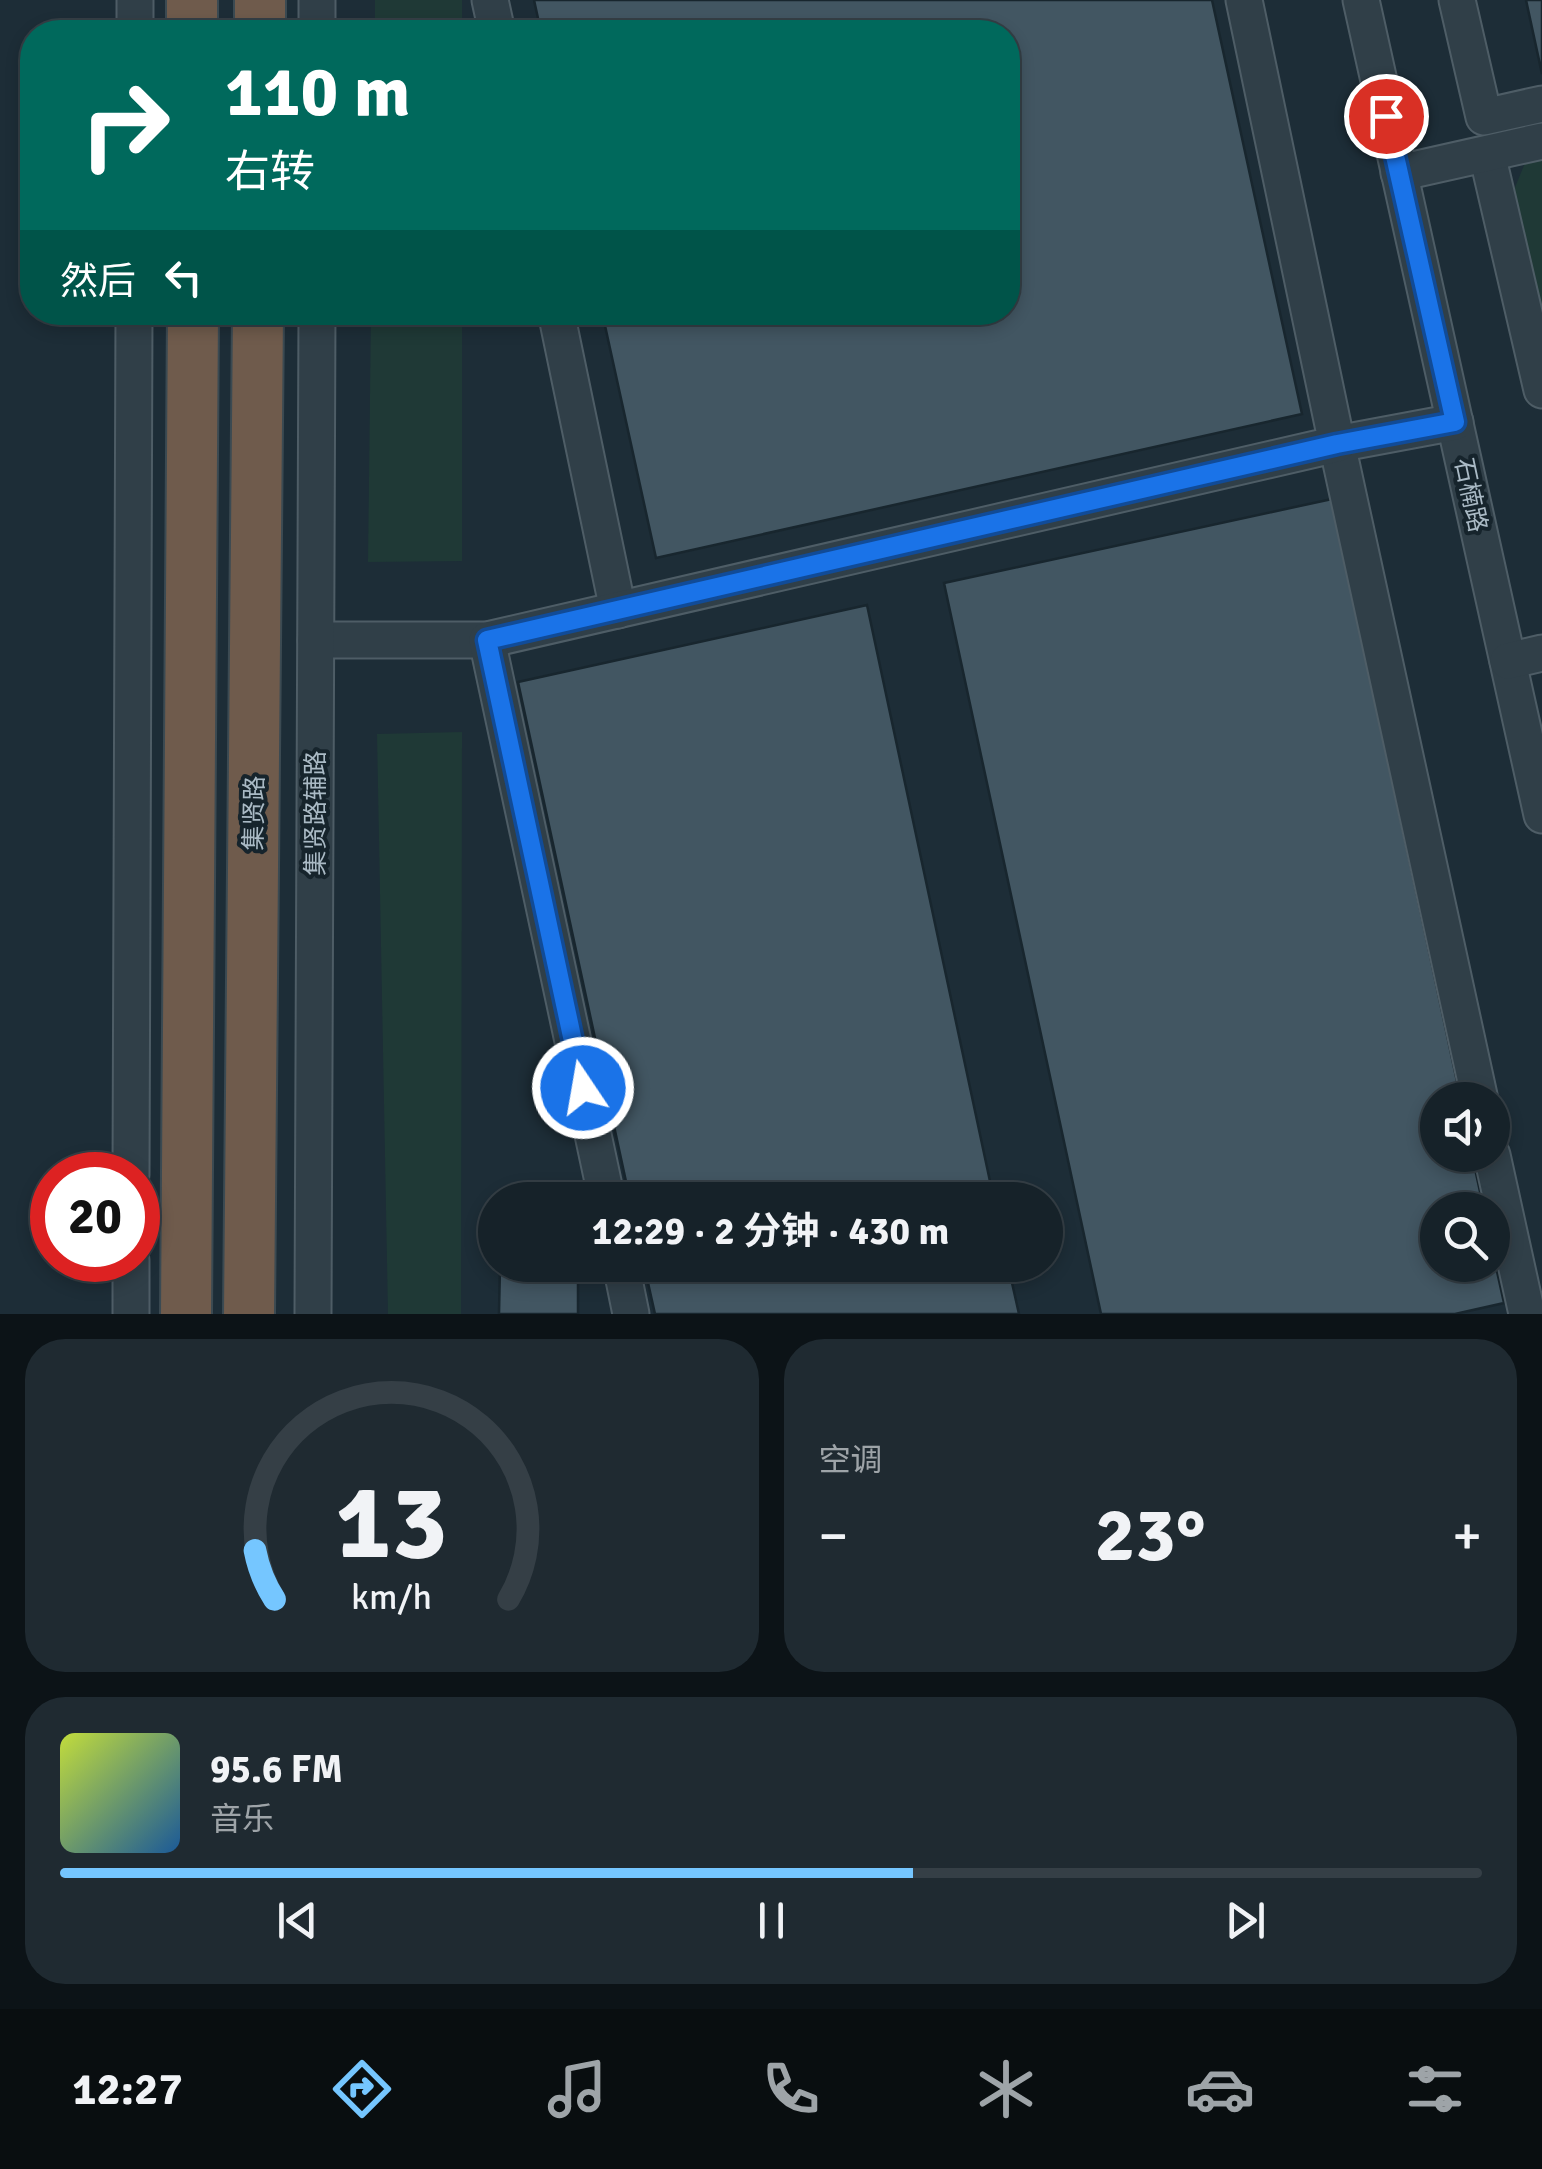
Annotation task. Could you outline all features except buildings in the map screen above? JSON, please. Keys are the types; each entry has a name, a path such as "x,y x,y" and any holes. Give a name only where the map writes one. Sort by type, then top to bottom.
{"highway":[{"path":"186,1314 192,325"},
{"name":"集贤路","path":"249,1314 258,325"}],"street":[{"path":"1244,0 1476,1082"},
{"name":"石楠路","path":"1360,0 1455,422 1525,657 1542,815"},
{"path":"1456,0 1484,117 1542,104"},
{"path":"1399,173 1542,142"},
{"path":"1487,154 1536,341 1542,390"},
{"path":"131,1152 134,325"},
{"name":"集贤路辅路","path":"313,1314 317,325"},
{"path":"559,325 618,610"},
{"path":"316,640 487,640 1337,444 1455,422"},
{"path":"487,640 603,1182"},
{"path":"1496,1172 1527,1314"},
{"path":"131,1282 131,1314"},
{"path":"624,1282 631,1314"}],"green space":[{"path":"375,0 462,0 462,20 375,20"},
{"path":"1542,154 1542,311 1534,313 1507,207 1527,158"},
{"path":"371,325 462,325 462,561 368,562"},
{"path":"462,732 461,1314 388,1314 377,734"}],"route":[{"path":"583,1088 487,640 1337,444 1455,422 1386,116"}]}
